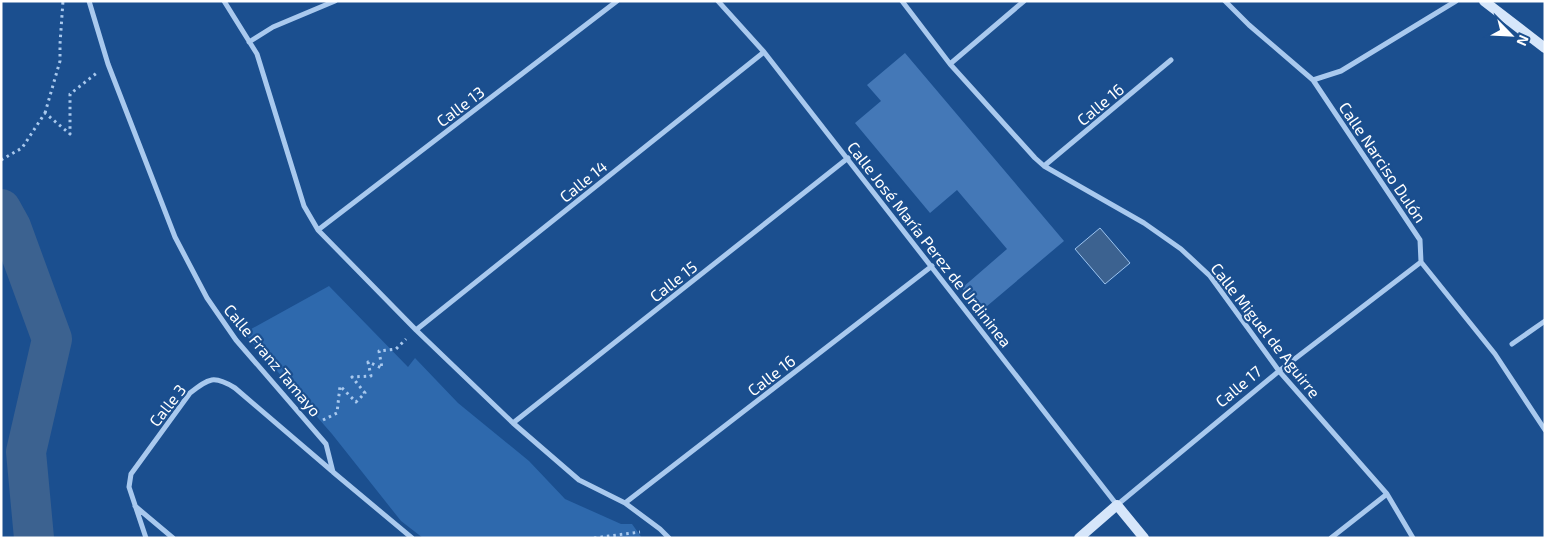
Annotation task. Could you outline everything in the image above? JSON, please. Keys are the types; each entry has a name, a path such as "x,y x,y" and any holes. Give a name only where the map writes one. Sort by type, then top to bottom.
{"main road":[{"path":"1484,1 1545,48"},
{"path":"1117,505 1144,538"},
{"name":"Calle 17","path":"1079,538 1117,505"}],"street":[{"name":"Calle Franz Tamayo","path":"89,1 108,64 175,237 207,298 236,340 326,444 333,472"},
{"path":"224,1 257,54 304,206 318,230 416,330 513,423 580,480 625,503 669,538"},
{"path":"249,42 273,27 335,1"},
{"name":"Calle 13","path":"318,230 617,1"},
{"name":"Calle José María Perez de Urdininea","path":"718,1 764,52 848,158 1117,505"},
{"name":"Calle Miguel de Aguirre","path":"902,1 950,64 1035,158 1044,166 1144,223 1181,249 1210,276 1279,371 1387,494 1413,538"},
{"path":"950,64 1024,1"},
{"name":"Calle Narciso Dulón","path":"1225,1 1249,25 1314,80 1420,240 1421,262"},
{"path":"1314,80 1341,71 1456,1"},
{"name":"Calle 14","path":"416,330 764,52"},
{"name":"Calle 16","path":"1044,166 1171,60"},
{"name":"Calle 15","path":"513,423 848,158"},
{"path":"1421,262 1495,354 1545,430"},
{"name":"Calle 17","path":"1117,505 1279,371 1421,262"},
{"name":"Calle 16","path":"625,503 932,266"},
{"path":"1512,344 1545,321"},
{"name":"Calle 3","path":"146,538 129,487 131,474 190,393 210,379 222,380 235,388 333,472"},
{"path":"333,472 412,538"},
{"path":"1331,538 1387,494"},
{"path":"135,506 174,538"}],"path":[{"path":"1,160 22,148 45,113 60,61 63,1"},
{"path":"45,113 70,134 70,94 108,64"},
{"path":"311,425 337,413 340,386 356,402 366,393 352,376 371,376 368,362 382,368 379,351 396,349 416,330"},
{"path":"594,538 660,529"}],"shaded area":[{"path":"1100,228 1130,263 1105,284 1075,249"},
{"path":"329,286 408,367 415,358 458,403 529,461 565,499 621,524 632,524 642,538 423,538 401,521 332,434 244,333"}],"building":[{"path":"905,53 1064,241 980,312 962,288 1007,249 957,190 930,213 855,123 881,101 867,85"}],"waterway":[{"path":"1,209 11,227 52,339 26,452 34,538"}]}
